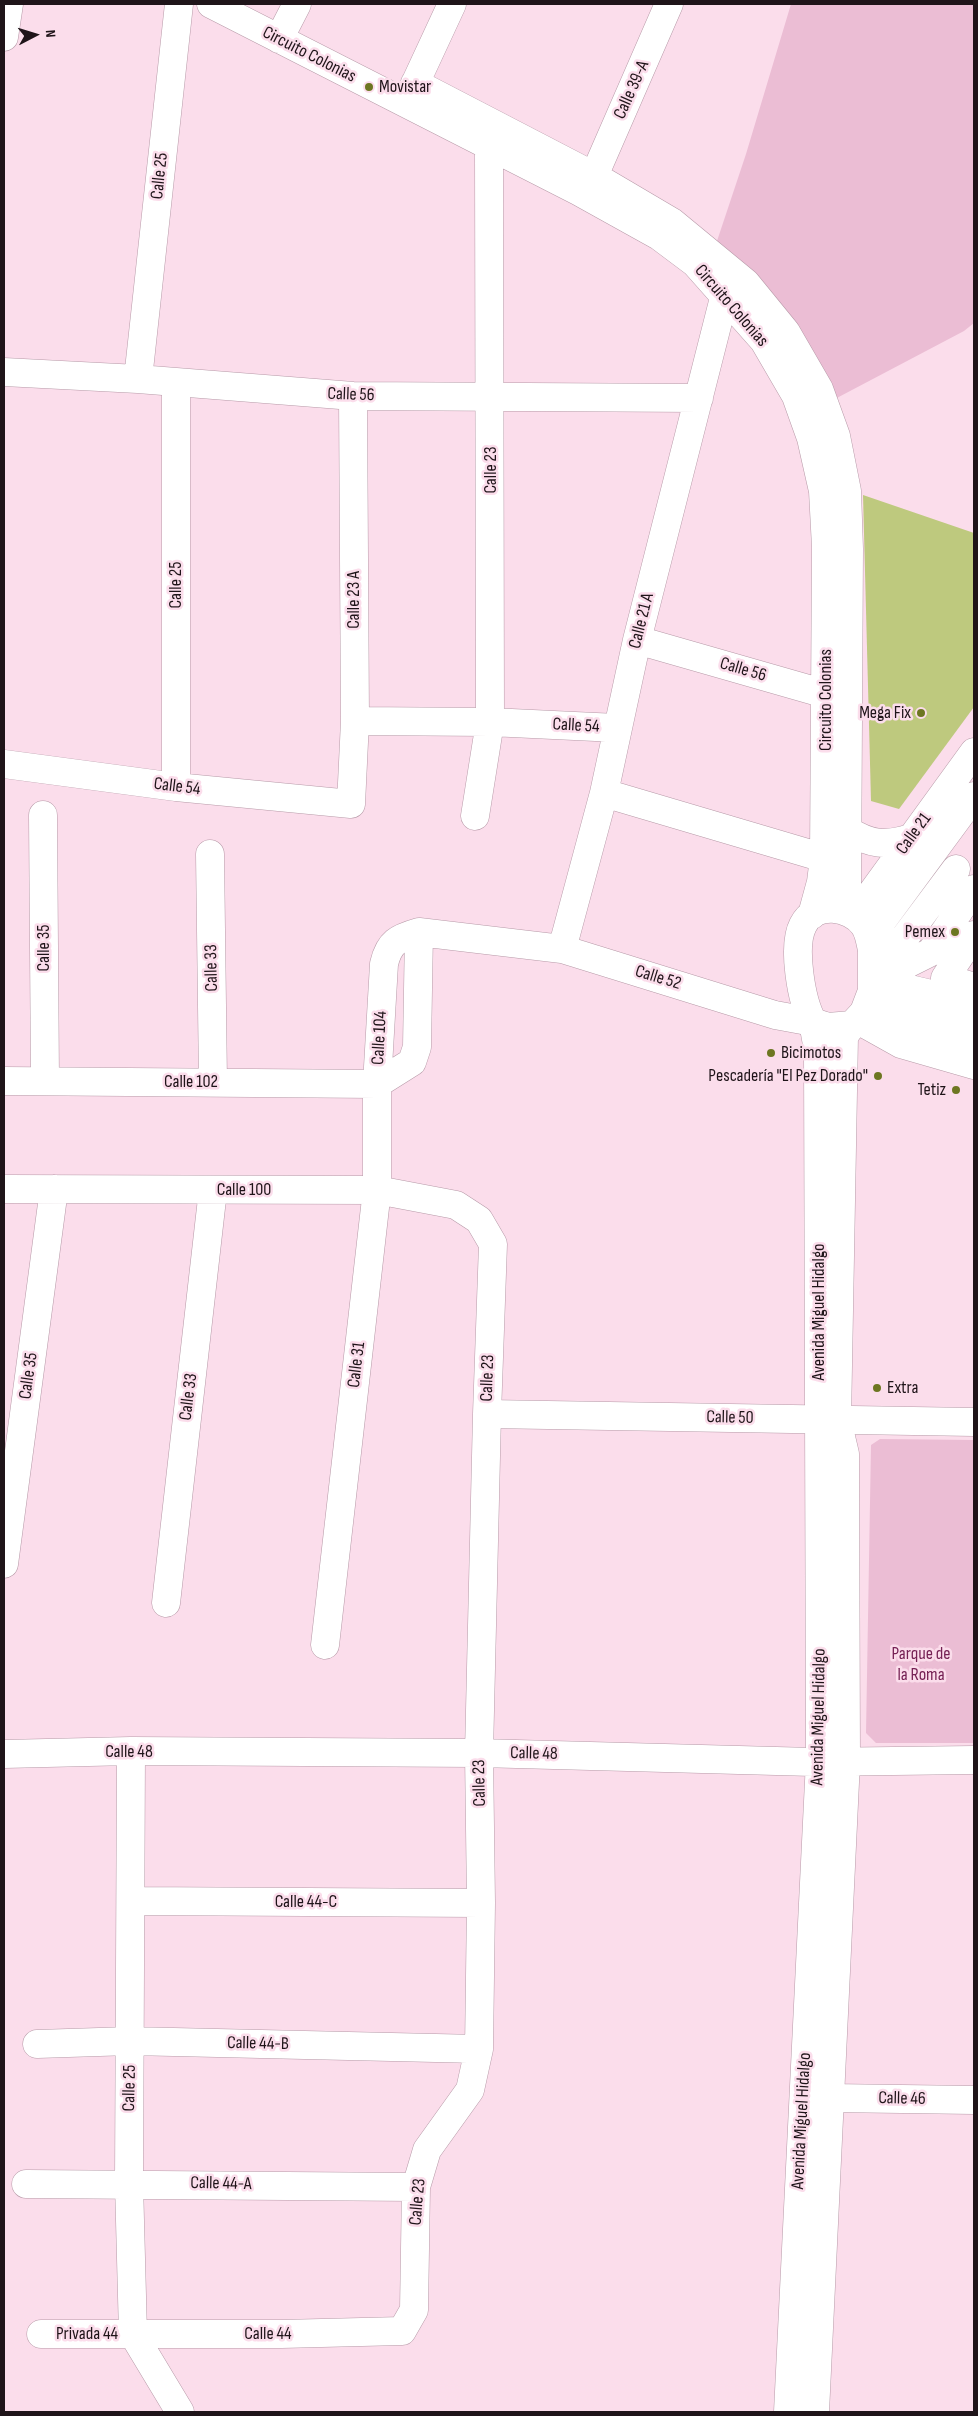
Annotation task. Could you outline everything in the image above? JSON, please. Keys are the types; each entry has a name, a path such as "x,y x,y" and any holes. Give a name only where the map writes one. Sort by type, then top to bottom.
{"street":[{"path":"4,37 9,4"},
{"name":"Calle 25","path":"138,378 179,4"},
{"name":"Circuito Colonias","path":"211,4 279,39 410,94 497,139 578,192 666,229 695,264 725,294 764,341 796,396 811,438 823,491 847,830 847,912"},
{"path":"279,39 297,4"},
{"path":"410,94 452,4"},
{"name":"Calle 39-A","path":"594,176 669,4"},
{"name":"Circuito Colonias","path":"497,139 594,176 666,229 746,283 786,332 819,388 836,436 847,492 850,549 822,882 812,914"},
{"name":"Calle 23","path":"475,816 490,722 491,396 497,139"},
{"name":"Calle 21 A","path":"562,949 604,793 637,640 725,294"},
{"name":"Calle 56","path":"4,372 138,378 353,396 699,398"},
{"name":"Calle 25","path":"176,382 176,787"},
{"name":"Calle 23 A","path":"351,804 355,721 353,396"},
{"name":"Calle 56","path":"637,640 837,698"},
{"name":"Calle 54","path":"355,721 490,722 617,728"},
{"name":"Calle 21","path":"872,950 882,921 974,752"},
{"name":"Calle 54","path":"4,764 176,787 351,804"},
{"path":"604,793 824,858"},
{"name":"Calle 21","path":"847,912 974,796"},
{"name":"Calle 35","path":"43,814 46,1081"},
{"path":"847,830 872,843 922,845 965,876 872,986"},
{"name":"Calle 33","path":"210,854 213,1082"},
{"path":"872,986 931,952 974,889"},
{"path":"855,1022 864,1012 872,986 872,950 869,932 847,912 829,908 812,914 803,923 799,936 802,985 806,1006 813,1022 828,1027 855,1022 901,1044 974,1065"},
{"name":"Calle 104","path":"377,1084 412,1062 417,1047 419,932"},
{"name":"Calle 104","path":"377,1084 384,964 387,949 401,938 419,932 562,949"},
{"path":"944,978 974,934"},
{"name":"Calle 52","path":"562,949 792,1020 813,1022"},
{"path":"872,986 944,978 974,986"},
{"name":"Calle 52","path":"754,1008 777,1005 790,997 802,985"},
{"path":"872,986 939,994 974,1004"},
{"path":"872,986 928,1012 974,1024"},
{"path":"872,986 879,1004 923,1031 974,1043"},
{"name":"Avenida Miguel Hidalgo","path":"813,1022 818,1041 828,1420 833,1761 830,2098 815,2412"},
{"name":"Avenida Miguel Hidalgo","path":"828,1420 844,1036 855,1022"},
{"name":"Calle 102","path":"4,1081 377,1084"},
{"name":"Calle 31","path":"325,1645 377,1190 377,1084"},
{"name":"Calle 100","path":"4,1189 377,1190 456,1205 479,1220"},
{"name":"Calle 35","path":"4,1564 54,1189"},
{"name":"Calle 33","path":"166,1603 214,1190"},
{"name":"Calle 23","path":"402,2331 414,2310 416,2187 427,2150 470,2090 480,2049 479,1753 493,1244 479,1220"},
{"name":"Calle 50","path":"487,1414 974,1422"},
{"name":"Calle 25","path":"131,1751 132,1901 129,2183 133,2334 180,2412"},
{"name":"Calle 48","path":"4,1754 131,1751 479,1753 833,1761 974,1760"},
{"name":"Avenida Miguel Hidalgo","path":"788,2412 833,1761"},
{"name":"Calle 44-C","path":"132,1901 481,1903"},
{"name":"Calle 44-B","path":"37,2044 130,2041 480,2049"},
{"name":"Calle 46","path":"830,2098 974,2100"},
{"name":"Calle 44-A","path":"26,2184 129,2183 416,2187"},
{"name":"Calle 44","path":"133,2334 281,2334 402,2331"},
{"name":"Privada 44","path":"41,2334 133,2334"}],"green space":[{"path":"791,4 974,4 974,323 964,331 833,400 717,241 746,154"},
{"name":"Parque de la Roma","path":"880,1439 974,1440 974,1743 876,1743 866,1733 871,1445"}],"building":[{"path":"863,495 974,533 974,707 899,809 871,801"}],"place":[{"name":"Movistar","path":"369,87"},
{"name":"Mega Fix","path":"921,713"},
{"name":"Pemex","path":"955,932"},
{"name":"Bicimotos","path":"771,1053"},
{"name":"Pescadería \"El Pez Dorado\"","path":"878,1076"},
{"name":"Tetiz","path":"956,1090"},
{"name":"Extra","path":"877,1388"}]}
